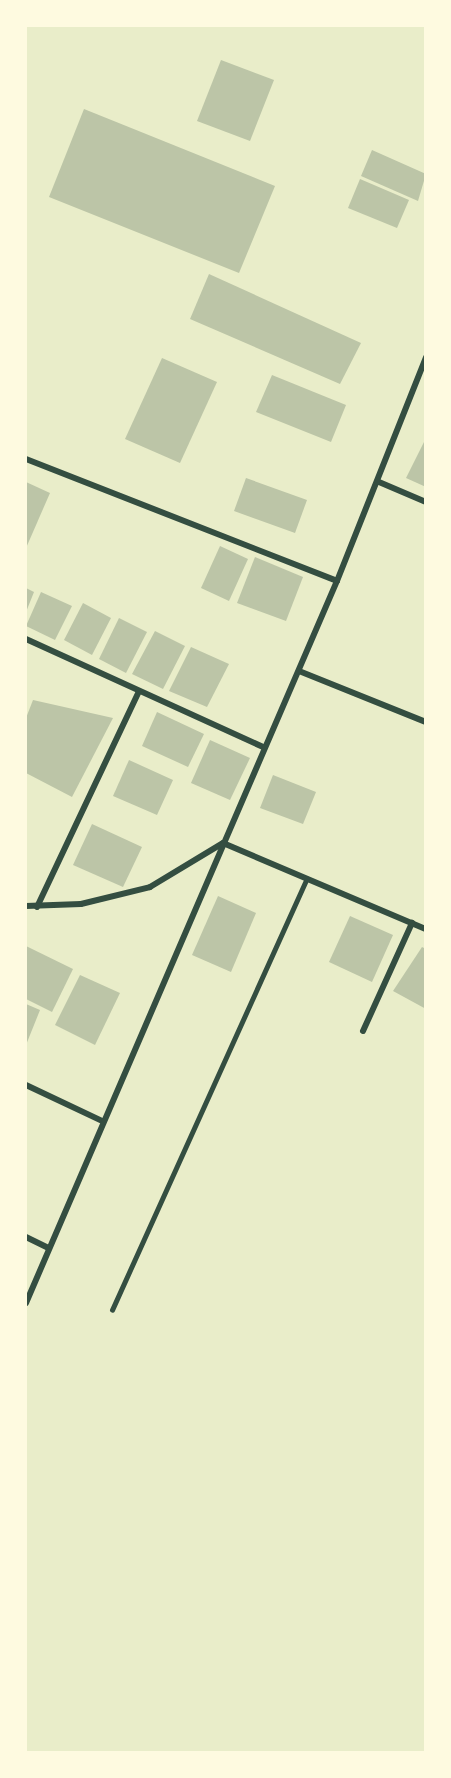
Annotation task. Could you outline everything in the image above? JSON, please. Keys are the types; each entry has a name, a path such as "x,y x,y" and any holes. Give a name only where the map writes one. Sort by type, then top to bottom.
{"street":[{"path":"26,1303 263,747 300,671 379,482 426,357"},
{"path":"26,459 338,581"},
{"path":"379,482 426,502"},
{"path":"26,639 138,693 263,747"},
{"path":"300,671 426,722"},
{"path":"37,907 138,693"},
{"path":"26,906 81,904 150,887 223,843"},
{"path":"223,843 426,929"},
{"path":"363,1031 412,923"},
{"path":"26,1085 102,1121"},
{"path":"26,1237 49,1248"}],"lane":[{"path":"112,1310 307,879"}],"building":[{"path":"221,60 274,80 250,141 197,121"},
{"path":"84,109 275,186 239,273 49,197"},
{"path":"372,150 426,174 418,201 361,176"},
{"path":"360,179 409,200 397,228 348,208"},
{"path":"209,274 361,343 340,384 190,319"},
{"path":"162,358 217,382 180,463 125,439"},
{"path":"272,375 346,405 331,442 256,412"},
{"path":"426,438 426,487 406,478"},
{"path":"246,478 307,500 295,533 234,511"},
{"path":"26,482 50,493 26,548"},
{"path":"220,546 248,559 229,601 201,588"},
{"path":"255,557 303,577 286,621 237,603"},
{"path":"26,588 34,592 26,612"},
{"path":"41,592 72,606 55,640 26,626"},
{"path":"83,603 111,618 92,655 64,640"},
{"path":"119,618 147,632 126,673 99,659"},
{"path":"155,631 185,646 163,689 132,674"},
{"path":"191,647 229,664 207,707 169,691"},
{"path":"33,700 113,718 72,797 26,773 26,718"},
{"path":"157,712 204,734 188,767 142,746"},
{"path":"210,740 250,758 230,800 191,783"},
{"path":"129,760 173,780 157,815 113,796"},
{"path":"273,775 316,792 303,824 260,808"},
{"path":"92,824 142,847 123,887 73,865"},
{"path":"218,896 256,913 231,972 192,955"},
{"path":"350,916 393,935 372,982 329,962"},
{"path":"26,946 73,969 52,1012 26,999"},
{"path":"422,947 426,949 426,1009 393,991"},
{"path":"80,975 120,993 95,1045 55,1025"},
{"path":"26,1004 40,1010 26,1045"}]}
